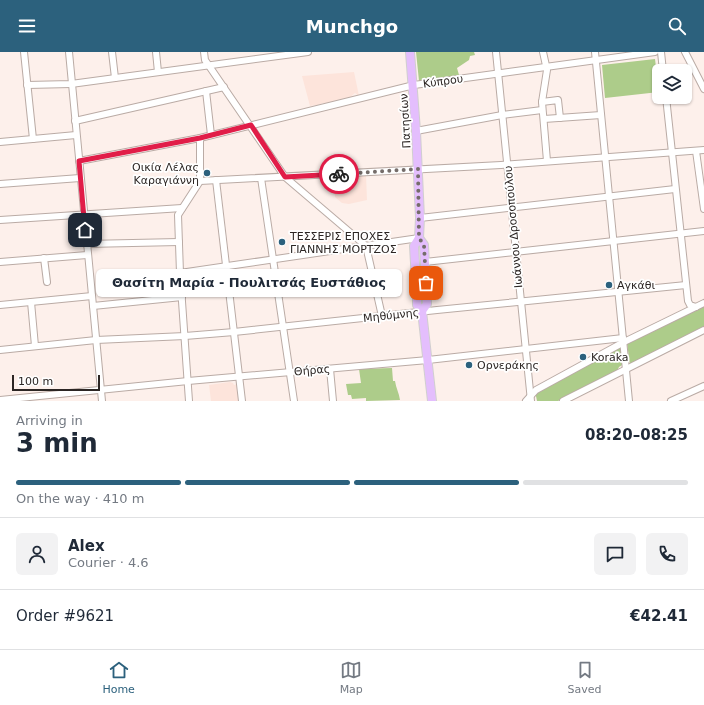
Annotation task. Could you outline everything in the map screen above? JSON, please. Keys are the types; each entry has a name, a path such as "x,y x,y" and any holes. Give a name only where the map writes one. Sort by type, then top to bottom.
{"main road":[{"name":"Πατησίων","path":"410,52 414,85 420,218 419,238 414,246 417,306 422,312 432,401"},
{"name":"Πατησίων","path":"419,238 424,245 427,304 422,312"}],"street":[{"path":"24,52 33,139"},
{"path":"68,52 102,401"},
{"path":"112,52 115,78"},
{"path":"156,52 158,72"},
{"path":"204,52 205,60 251,125 285,177 366,246 382,316"},
{"path":"27,85 71,84 209,65 256,55 308,52"},
{"name":"Ιωάννου Δροσοπούλου","path":"496,52 520,302 531,398"},
{"path":"543,52 546,67 542,110 547,161"},
{"path":"595,52 629,401"},
{"name":"Κύπρου","path":"79,161 200,138 414,85 655,52"},
{"path":"661,52 662,64"},
{"path":"685,52 704,89"},
{"path":"74,121 224,87"},
{"path":"206,91 211,135"},
{"path":"542,102 558,100 560,118"},
{"path":"667,104 688,301 690,305 696,307"},
{"path":"416,131 502,115 542,110"},
{"path":"544,119 601,115"},
{"path":"0,142 76,135"},
{"path":"190,401 180,273 178,215 200,181 200,138"},
{"path":"696,150 704,210"},
{"path":"200,181 507,164 704,150"},
{"path":"0,184 80,178"},
{"path":"261,178 294,401"},
{"path":"216,180 242,401"},
{"path":"420,218 675,189"},
{"path":"0,220 182,208"},
{"path":"425,262 704,231"},
{"path":"180,273 419,238"},
{"path":"403,240 414,252"},
{"path":"86,244 179,242"},
{"path":"0,262 87,255"},
{"path":"44,258 47,282"},
{"name":"Μηθύμνης","path":"0,350 96,340 234,332 686,285"},
{"path":"0,305 92,296"},
{"path":"93,306 182,297"},
{"path":"31,302 35,346"},
{"path":"526,401 531,398 536,390 624,340 704,303"},
{"path":"563,401 704,330"},
{"name":"Θήρας","path":"0,400 624,340"},
{"path":"330,369 333,401"},
{"path":"671,401 704,386"}],"shaded area":[{"path":"354,72 359,96 355,93 348,99 324,105 323,103 316,106 310,106 302,76"},
{"path":"366,175 367,200 349,204 342,203 335,197 334,176"},
{"path":"230,382 234,385 237,384 239,401 211,401 209,385"}],"green space":[{"path":"416,52 474,52 475,55 470,56 469,60 457,68 459,75 419,81"},
{"path":"655,59 656,64 652,64 652,93 605,98 602,65"},
{"path":"704,306 704,327 630,365 627,343"},
{"path":"621,345 622,365 617,371 558,401 537,401 535,391"},
{"path":"392,368 393,381 395,381 400,400 366,401 366,398 352,399 351,395 348,395 346,384 361,383 359,369"}],"way so far":[{"path":"339,174 418,169 420,218 419,238 424,245 426,283"}],"place":[{"name":"Οικία Λέλας Καραγιάννη","path":"207,173"},
{"name":"ΤΕΣΣΕΡΙΣ ΕΠΟΧΕΣ ΓΙΑΝΝΗΣ ΜΟΡΤΖΟΣ","path":"282,242"},
{"name":"Θασίτη Μαρία - Πουλιτσάς Ευστάθιος","path":"426,283"},
{"name":"Αγκάθι","path":"609,285"},
{"name":"Koraka","path":"583,357"},
{"name":"Ορνεράκης","path":"469,365"}],"route":[{"path":"85,230 79,161 200,138 251,125 285,177 339,174"}]}
